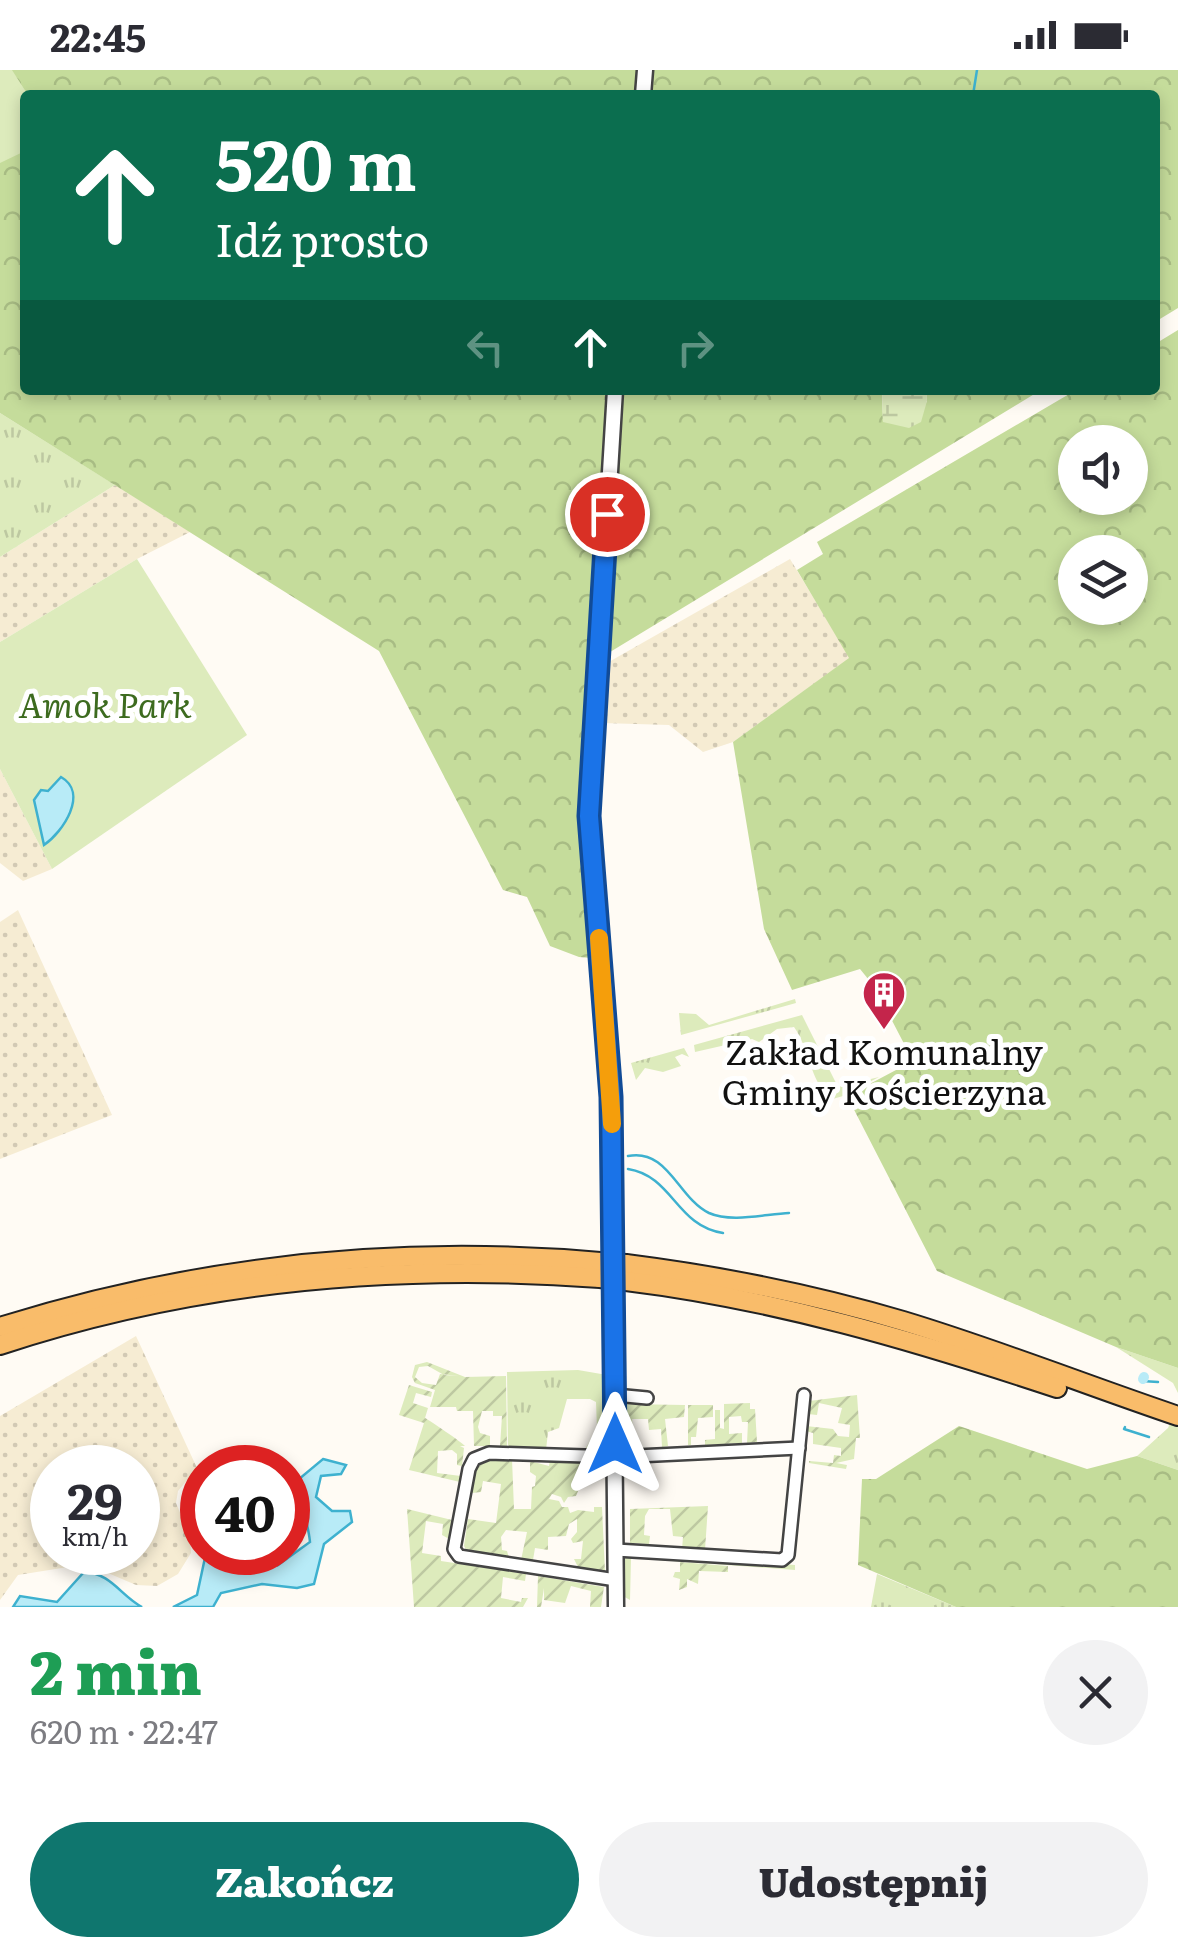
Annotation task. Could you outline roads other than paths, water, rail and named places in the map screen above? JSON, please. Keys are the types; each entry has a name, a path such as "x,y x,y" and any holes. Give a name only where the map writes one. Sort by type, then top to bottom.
{"main road":[{"path":"0,1327 155,1286 310,1262 444,1256 756,1284 943,1334 1178,1416"},
{"path":"0,1345 142,1306 289,1282 456,1272 600,1270"},
{"path":"626,1273 864,1328 1178,1427"},
{"path":"1154,1408 1178,1408"}],"street":[{"path":"615,395 589,816 611,1097 616,1607"},
{"path":"615,1395 647,1398"},
{"path":"616,1550 782,1560 788,1554 804,1395"},
{"path":"616,1580 459,1556 454,1549 474,1459 489,1453 616,1457 799,1448"}],"water":[{"path":"61,777 69,784 73,802 59,831 44,845 34,800 41,790 48,791"},
{"path":"323,1459 346,1465 341,1474 321,1476 316,1497 332,1511 350,1511 352,1522 324,1544 314,1584 297,1588 262,1584 221,1593 213,1607 173,1607 197,1595 201,1575 310,1575 310,1470"},
{"path":"81,1575 99,1575 142,1607 13,1607 20,1596 57,1602"}],"waterway":[{"path":"974,90 977,70"},
{"path":"628,1156 653,1159 709,1213 738,1218 789,1213"},
{"path":"628,1169 655,1181 695,1221 723,1233"},
{"path":"1142,1381 1158,1382"},
{"path":"1125,1427 1149,1437"}],"place":[{"name":"Zakład Komunalny Gminy Kościerzyna","path":"884,1031"}],"park label":[{"name":"Amok Park","path":"105,706"}]}
